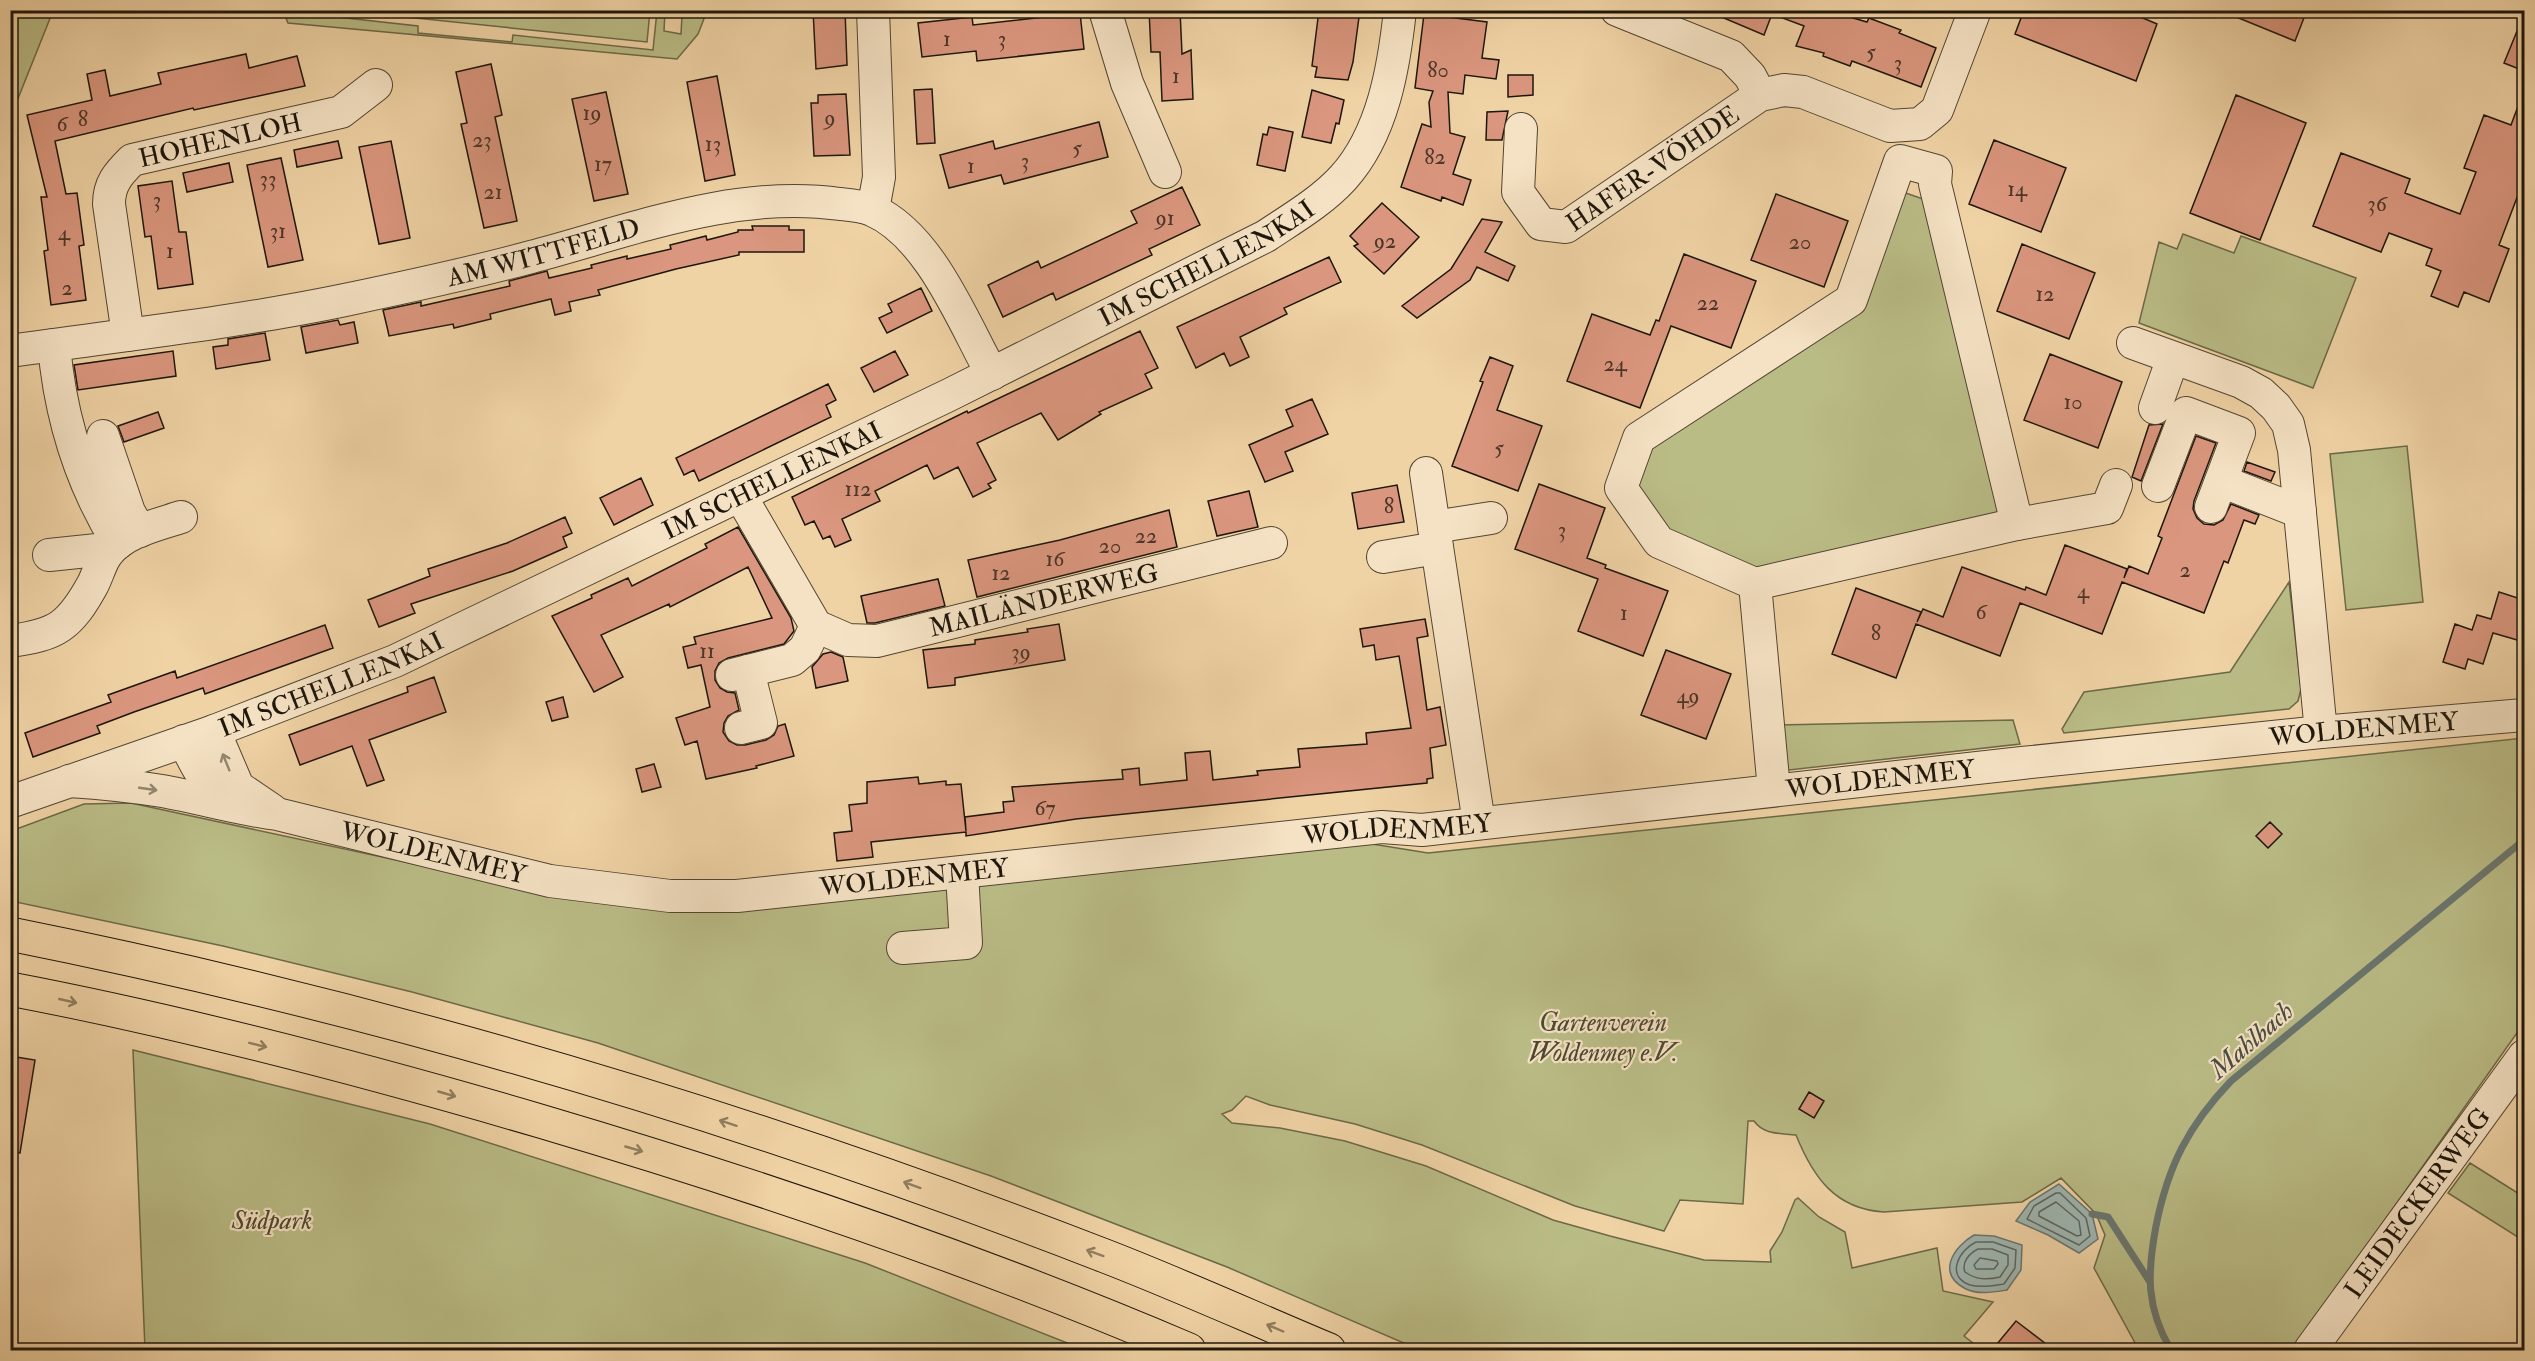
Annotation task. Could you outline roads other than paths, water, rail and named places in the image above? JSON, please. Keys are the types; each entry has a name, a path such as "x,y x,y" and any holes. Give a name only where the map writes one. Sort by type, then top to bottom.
{"highway":[{"path":"10,934 251,987 422,1030 649,1096 877,1172 1106,1256 1329,1350"},
{"path":"10,989 229,1037 438,1091 655,1155 880,1231 1039,1290 1189,1350"}],"street":[{"path":"873,10 879,177 873,210"},
{"path":"1105,10 1126,83 1166,172"},
{"name":"IM SCHELLENKAI","path":"10,802 214,731 395,661 992,374 1266,236 1306,209 1344,177 1378,120 1395,59 1400,10"},
{"name":"HAFER-VÖHDE","path":"1617,10 1731,56 1750,76 1760,95"},
{"name":"HAFER-VÖHDE","path":"1521,129 1518,192 1540,224 1566,228 1760,95 1784,90 1803,92 1890,126 1920,124 1936,110 1969,12"},
{"name":"HOHENLOH","path":"128,335 109,204 109,190 117,175 132,160 341,112 376,85"},
{"path":"2017,524 1935,184 1936,171 1900,161 1851,300 1639,438 1622,488 1659,542 1755,584 2017,524 2107,508 2116,485"},
{"name":"AM WITTFELD","path":"10,351 128,335 344,300 527,258 673,218 760,202 819,201 873,210 899,228 921,248 935,269 992,374"},
{"path":"2133,343 2241,382 2261,393 2276,407 2288,424 2294,450 2320,732"},
{"path":"54,345 64,418 98,510 122,543"},
{"path":"2155,408 2180,361"},
{"path":"2158,486 2186,413 2180,361"},
{"path":"2186,413 2239,433 2216,494 2300,512"},
{"path":"10,641 39,637 59,629 122,543 129,512 104,436"},
{"path":"1426,473 1479,823"},
{"path":"740,495 816,626 805,649 792,660 740,673 761,723 741,728"},
{"path":"49,555 97,550 122,543 181,517"},
{"path":"1383,557 1491,518"},
{"name":"MAILÄNDERWEG","path":"816,626 848,640 877,641 1271,543"},
{"path":"1755,584 1774,790"},
{"name":"WOLDENMEY","path":"69,781 162,791 277,814 550,881 670,896 737,896 1382,826 1422,830 2320,732 2524,715"},
{"name":"WOLDENMEY","path":"214,731 238,787 277,814"},
{"name":"WOLDENMEY","path":"184,741 200,773 212,789 235,807"},
{"path":"903,948 966,943 962,873"},
{"name":"LEIDECKERWEG","path":"2310,1350 2524,1056"}],"water":[{"path":"2059,1184 2092,1214 2098,1239 2079,1253 2048,1235 2016,1221 2030,1202"},
{"path":"1974,1235 1994,1236 2022,1245 2021,1270 2007,1290 1971,1291 1957,1283 1952,1276 1950,1268 1954,1253"}],"waterway":[{"name":"Mahlbach","path":"2171,1350 2163,1335 2153,1305 2150,1275 2153,1243 2167,1184 2182,1148 2203,1114 2231,1081 2524,840"},
{"path":"2092,1214 2108,1217 2150,1282"}],"park label":[{"name":"Gartenverein Woldenmey e.V.","path":"1603,1037"},
{"name":"Südpark","path":"272,1220"}]}
